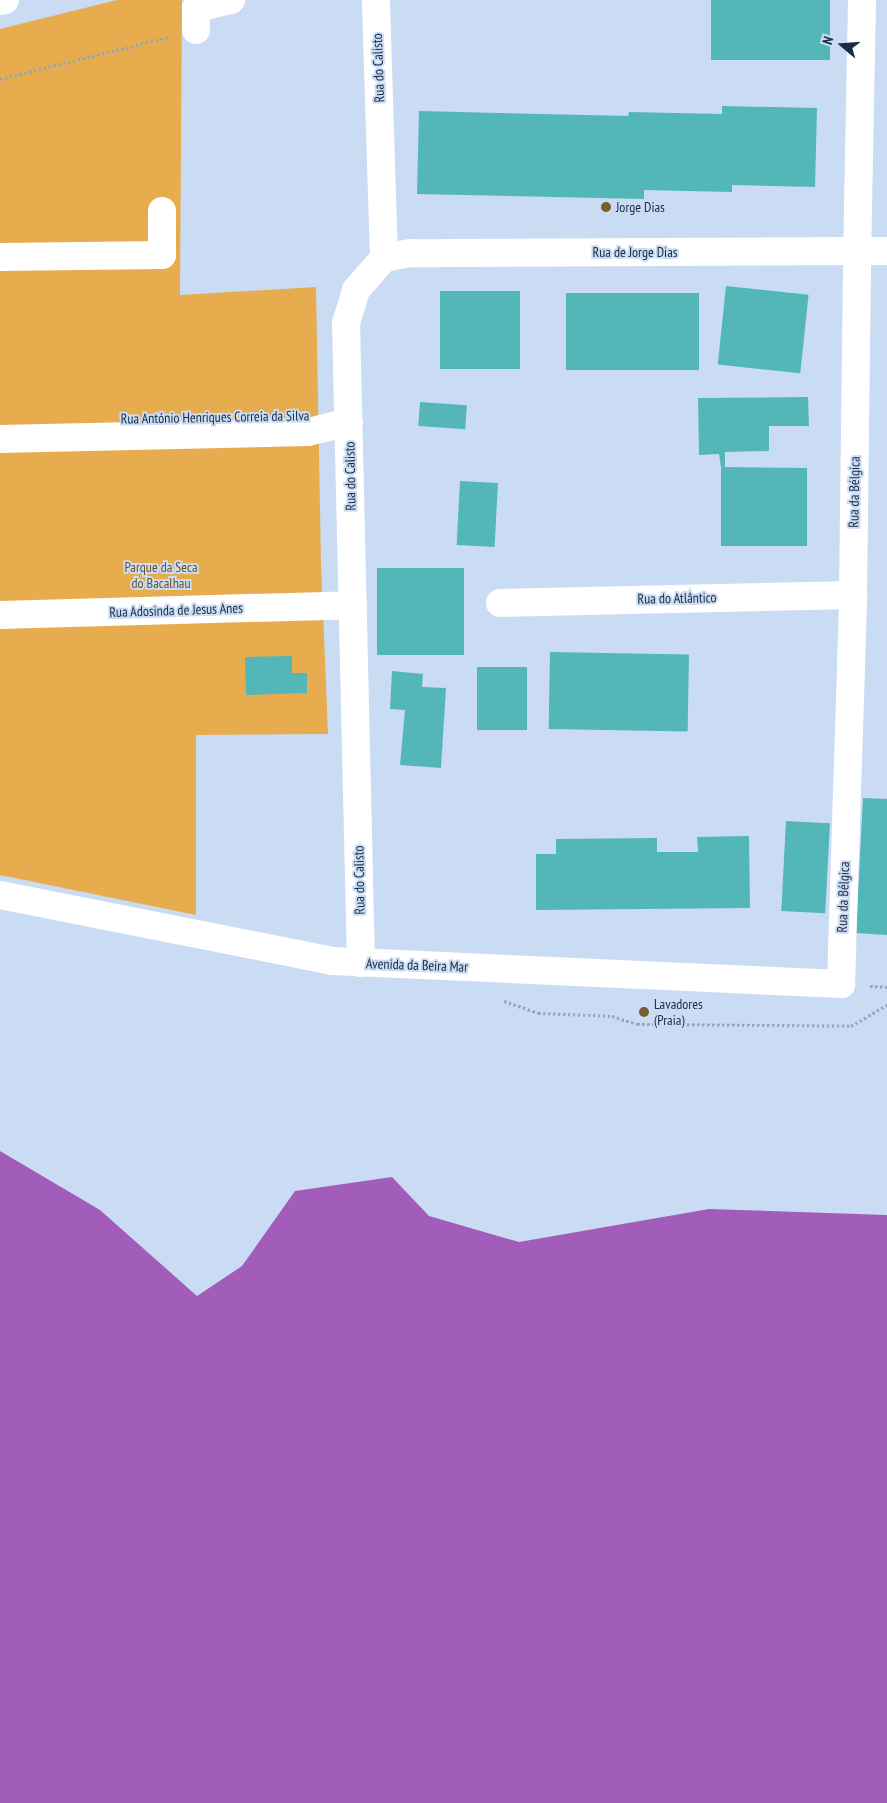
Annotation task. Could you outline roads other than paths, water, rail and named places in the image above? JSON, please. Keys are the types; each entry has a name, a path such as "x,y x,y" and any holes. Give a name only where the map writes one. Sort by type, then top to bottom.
{"street":[{"path":"0,1 5,0"},
{"path":"196,30 196,8 231,0"},
{"name":"Rua do Calisto","path":"361,963 346,323 356,290 384,258 376,0"},
{"name":"Rua da Bélgica","path":"841,984 853,595 856,251 862,0"},
{"path":"0,257 162,254 162,211"},
{"name":"Rua de Jorge Dias","path":"384,258 410,253 887,251"},
{"name":"Rua António Henriques Correia da Silva","path":"0,422 307,414 349,422"},
{"name":"Rua António Henriques Correia da Silva","path":"0,438 308,432 349,422"},
{"name":"Rua do Atlântico","path":"500,603 853,595"},
{"name":"Rua Adosinda de Jesus Anes","path":"0,615 353,605"},
{"name":"Avenida da Beira Mar","path":"0,895 332,961 841,984"}],"place":[{"name":"Jorge Dias","path":"606,207"},
{"name":"Lavadores (Praia)","path":"644,1012"}],"park label":[{"name":"Parque da Seca do Bacalhau","path":"161,576"}]}
